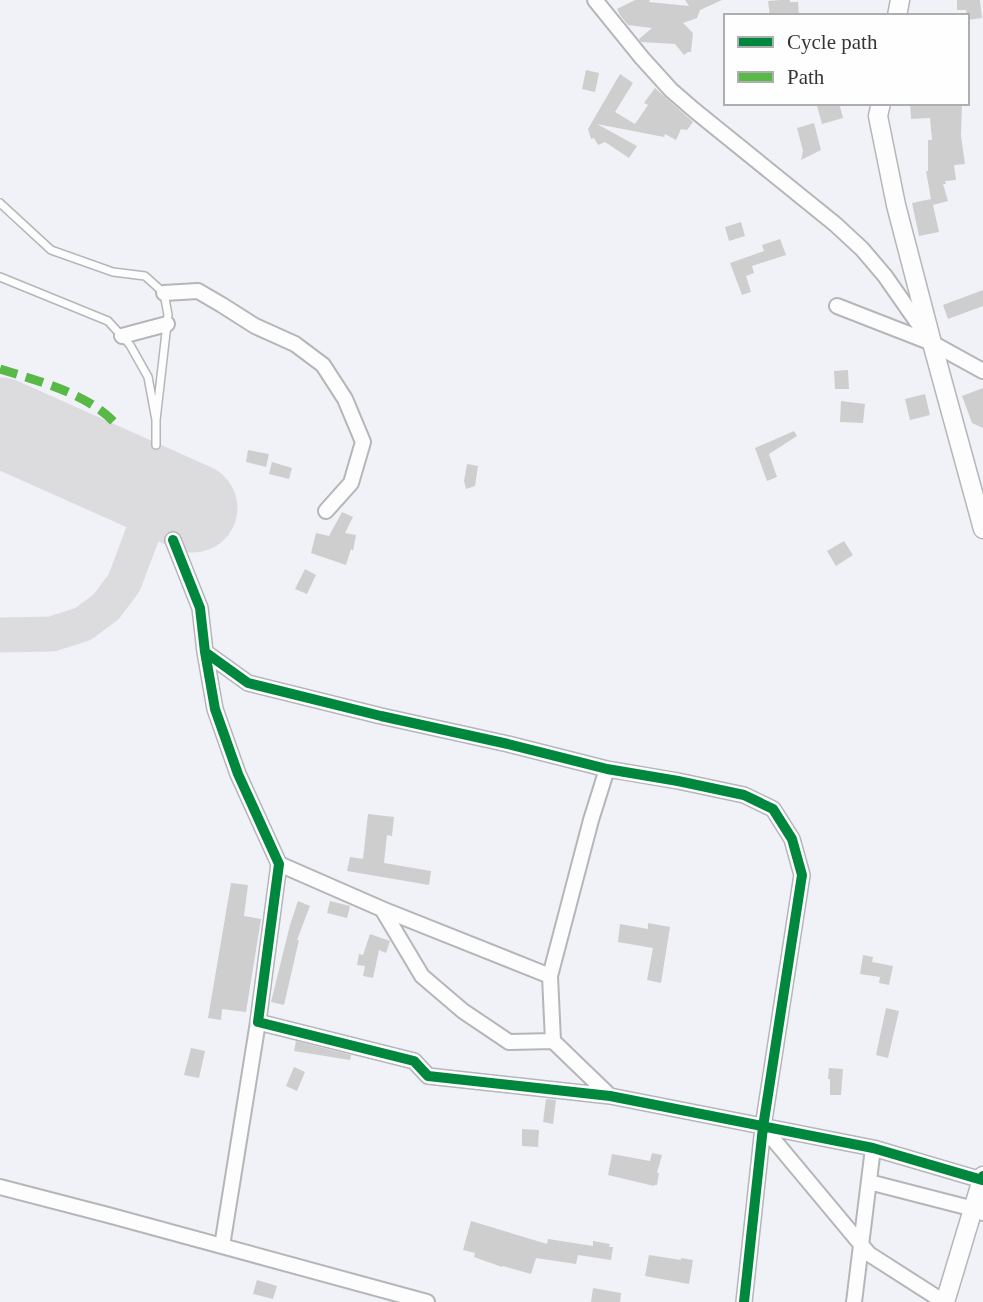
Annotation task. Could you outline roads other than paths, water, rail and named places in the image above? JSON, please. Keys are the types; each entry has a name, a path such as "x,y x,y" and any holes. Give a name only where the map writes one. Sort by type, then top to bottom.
{"street":[{"path":"595,0 671,90 835,223 862,249 885,276 932,343"},
{"path":"881,105 878,116 896,205 983,529"},
{"path":"164,293 198,291 255,326 295,345 323,365 345,398 363,442 351,483 326,511"},
{"path":"837,306 932,343 983,371"},
{"path":"122,336 167,324"},
{"path":"173,540 201,608 215,709 238,774 279,864 258,1022 222,1246"},
{"path":"205,652 248,683 607,769 744,795 774,809 792,839 803,875 763,1126 744,1302"},
{"path":"607,769 550,976 553,1041 610,1096"},
{"path":"279,864 382,909 550,976"},
{"path":"382,909 422,976 463,1011 509,1042 553,1041"},
{"path":"258,1022 414,1061 428,1076 610,1096 873,1147 983,1178 978,1211 945,1302 869,1254 763,1126"},
{"path":"854,1302 873,1147"},
{"path":"869,1182 978,1211"},
{"path":"0,1187 427,1302"}],"lane":[{"path":"0,202 51,250 113,272 145,276 164,293 168,315 156,420 156,445"},
{"path":"0,277 108,321 130,345 148,377 156,420"}]}
